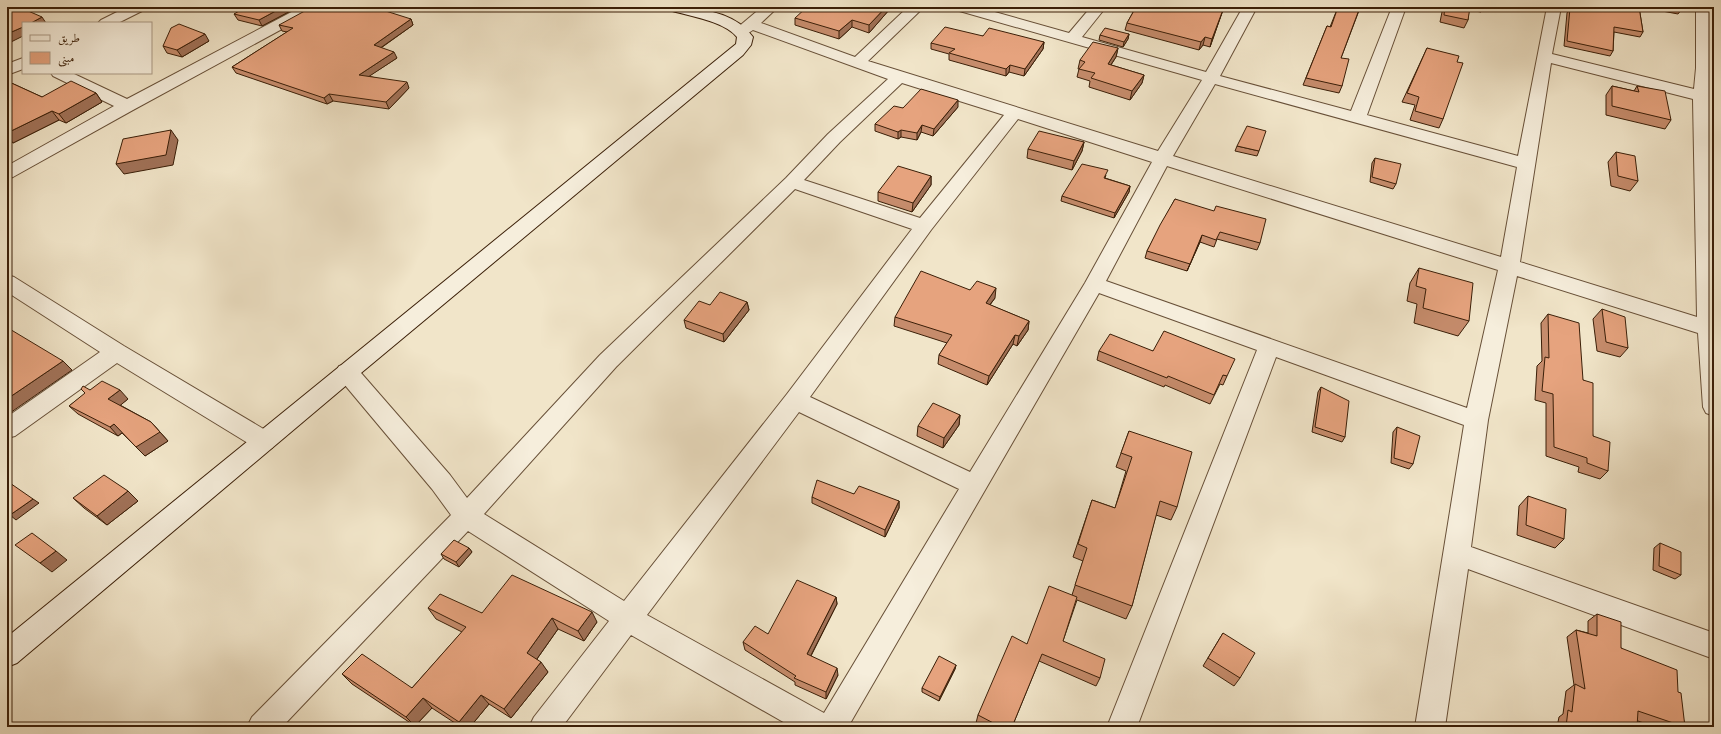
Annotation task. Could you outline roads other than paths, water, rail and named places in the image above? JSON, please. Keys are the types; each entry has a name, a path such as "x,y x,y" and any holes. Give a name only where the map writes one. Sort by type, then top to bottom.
{"street":[{"path":"108,22 139,7"},
{"path":"7,172 312,7"},
{"path":"674,7 746,28 1014,113 1711,329"},
{"path":"7,654 347,372 737,52 743,45 746,28 771,7"},
{"path":"857,63 917,7"},
{"path":"960,7 1211,78 1526,164"},
{"path":"1072,39 1099,7"},
{"path":"832,727 976,486 1094,284 1163,158 1211,78 1250,7"},
{"path":"1357,118 1399,7"},
{"path":"1430,727 1476,420 1509,266 1544,57 1554,7"},
{"path":"1703,7 1709,69 1701,96 1714,407"},
{"path":"1544,57 1701,96"},
{"path":"7,70 22,63"},
{"path":"61,74 127,106"},
{"path":"262,727 466,516 608,361 792,182 834,138 899,77"},
{"path":"544,727 794,400 924,226 1014,113"},
{"path":"792,182 924,226"},
{"path":"7,282 116,352 264,441"},
{"path":"1094,284 1476,420"},
{"path":"1122,727 1269,346"},
{"path":"7,429 116,352"},
{"path":"347,372 441,482 466,516 627,618 820,727"},
{"path":"794,400 976,486"},
{"path":"1457,554 1714,646"}]}
